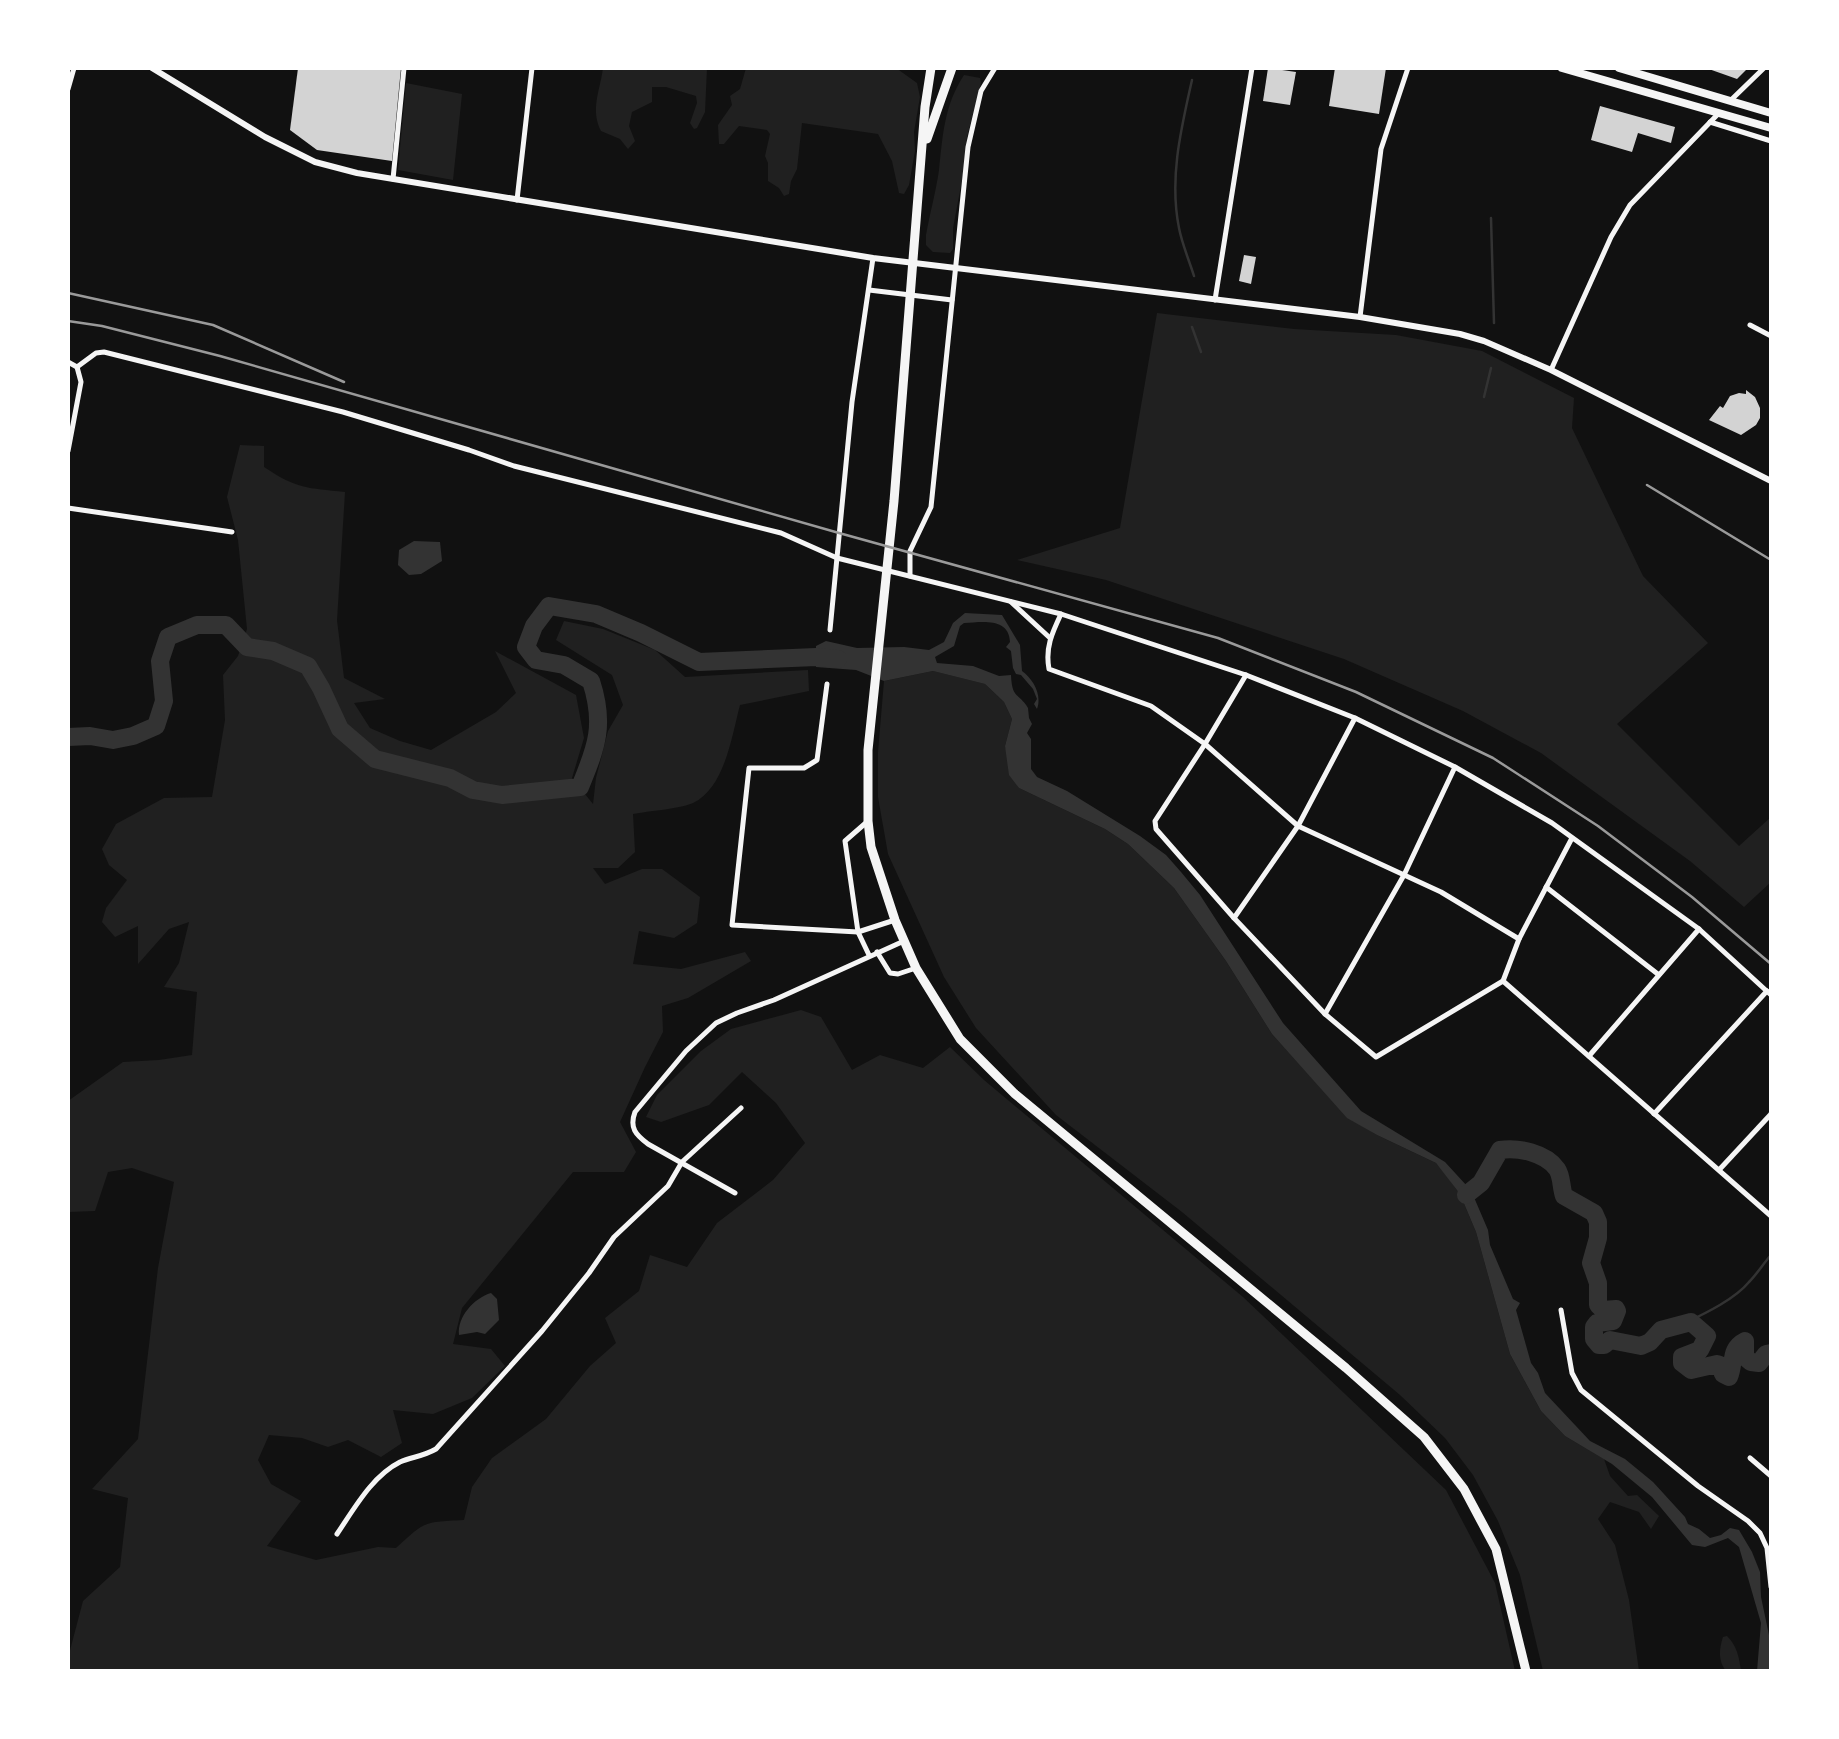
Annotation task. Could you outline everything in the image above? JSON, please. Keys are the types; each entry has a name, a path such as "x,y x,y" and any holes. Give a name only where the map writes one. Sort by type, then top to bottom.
{"highway":[{"path":"932,68 925,107 894,500 867,770 867,821 871,847 895,920 916,968 960,1039 1015,1094 1346,1368 1424,1437 1464,1489 1496,1549 1526,1671"},
{"path":"923,153 952,68"}],"main road":[{"path":"1562,68 1771,128"},
{"path":"1619,68 1771,113"}],"street":[{"path":"68,89 74,68"},
{"path":"152,68 265,137 315,162 357,173 873,258 1360,317 1460,334 1484,341 1551,370 1771,481"},
{"path":"393,179 404,68"},
{"path":"517,200 532,68"},
{"path":"910,576 910,551 931,507 968,147 981,91 995,68"},
{"path":"1215,300 1252,68"},
{"path":"1360,317 1381,149 1408,68"},
{"path":"1731,100 1764,68"},
{"path":"1551,370 1611,237 1630,205 1719,113"},
{"path":"1710,122 1771,141"},
{"path":"830,630 852,402 873,258"},
{"path":"869,290 952,300"},
{"path":"1750,325 1771,336"},
{"path":"77,367 96,353 104,352 343,412 514,466 780,533 837,558 1061,614 1246,675 1355,718 1455,767 1552,823 1699,929 1769,993 1654,1114"},
{"path":"68,362 77,367 81,382 68,451"},
{"path":"68,508 232,532"},
{"path":"1010,601 1049,638"},
{"path":"1061,614 1049,638 1046,657 1049,669 1151,706 1205,744 1298,826 1441,892 1519,939"},
{"path":"1246,675 1155,821 1156,829 1234,918 1325,1014 1376,1057 1503,981 1519,939 1572,838"},
{"path":"827,684 817,760 804,768 749,768 733,925 858,932 895,920"},
{"path":"1234,918 1298,826 1355,718"},
{"path":"1325,1014 1404,875 1455,767"},
{"path":"867,821 845,841 858,932 869,956"},
{"path":"1546,887 1659,975"},
{"path":"1589,1056 1699,929"},
{"path":"735,1193 648,1144 635,1133 632,1121 635,1112 686,1051 716,1023 774,1000 904,940"},
{"path":"877,952 890,973 898,974 916,968"},
{"path":"1503,981 1771,1216"},
{"path":"337,1534 381,1474 402,1461 425,1456 436,1449 542,1331 614,1237 668,1186 682,1162 741,1108"},
{"path":"1719,1170 1771,1114"},
{"path":"1561,1310 1572,1373 1581,1390 1760,1533 1769,1546 1771,1587"},
{"path":"1750,1458 1771,1476"}],"shaded area":[{"path":"603,68 707,68 705,112 697,128 694,129 690,123 697,103 696,96 666,87 652,87 652,102 632,112 629,126 635,141 628,149 620,139 601,131 598,123 596,107"},
{"path":"746,68 896,68 917,83 920,97 914,132 915,151 909,185 904,194 899,193 892,161 878,134 802,123 797,169 789,194 784,196 779,188 768,181 768,163 765,156 770,134 767,130 739,126 724,144 719,144 718,125 732,105 730,96 740,89"},
{"path":"964,75 980,78 981,83 967,137 953,228 953,249 950,253 933,252 926,245 926,235 938,178 943,132 952,98"},
{"path":"406,83 462,94 453,180 398,170"},
{"path":"1157,313 1294,329 1396,335 1482,351 1574,398 1572,428 1643,576 1708,643 1617,724 1739,846 1771,817 1771,882 1744,907 1690,861 1541,753 1463,711 1344,659 1106,580 1017,560 1120,528"},
{"path":"240,445 264,446 264,467 285,480 311,488 345,492 337,620 344,678 385,699 354,703 370,728 400,741 431,750 496,712 516,693 495,651 576,695 584,738 572,778 593,804 596,778 608,731 623,705 612,675 556,640 564,621 603,629 655,650 685,677 808,670 809,691 740,705 726,760 713,786 704,796 687,805 633,814 635,852 618,868 593,868 605,884 642,869 662,869 700,897 697,923 674,938 639,931 633,964 681,969 745,952 751,961 688,998 662,1006 663,1032 620,1122 636,1152 624,1172 573,1172 462,1308 453,1344 491,1349 505,1366 472,1398 433,1414 393,1410 402,1443 381,1457 348,1440 328,1447 302,1438 269,1435 258,1460 271,1484 301,1501 267,1546 316,1560 378,1547 396,1548 426,1525 464,1520 472,1487 492,1458 546,1419 590,1366 616,1343 605,1318 639,1291 650,1255 687,1267 717,1223 773,1180 805,1143 776,1103 742,1072 709,1105 661,1122 646,1117 657,1095 701,1051 731,1029 801,1010 821,1017 852,1070 880,1055 923,1068 950,1047 984,1080 1243,1297 1446,1490 1495,1583 1515,1671 68,1671 68,1658 83,1601 120,1567 128,1498 92,1489 138,1439 158,1268 174,1182 132,1168 108,1172 95,1211 68,1212 68,1101 123,1062 192,1055 197,992 164,987 179,963 189,922 169,929 138,964 138,926 115,937 102,922 106,908 127,880 109,865 102,849 116,824 164,798 212,797 225,720 223,675 238,656 247,629 238,540 227,497"},
{"path":"414,541 440,542 442,561 421,574 409,575 398,565 399,550"},
{"path":"965,613 1002,615 1020,645 1022,671 1036,688 1037,709 1033,689 1013,668 1011,651 1006,647 1010,642 1008,634 1000,625 986,622 964,623 960,626 954,646 935,657 937,663 973,666 999,676 1011,675 1014,692 1028,708 1032,724 1027,733 1031,739 1031,769 1037,777 1067,791 1166,855 1200,895 1283,1023 1361,1111 1445,1162 1467,1186 1474,1186 1473,1195 1488,1230 1490,1245 1513,1299 1520,1303 1516,1310 1531,1363 1538,1373 1545,1393 1590,1441 1625,1459 1653,1482 1685,1517 1688,1524 1710,1538 1721,1535 1730,1528 1739,1530 1760,1572 1761,1597 1769,1635 1769,1671 1757,1671 1761,1623 1739,1547 1728,1538 1705,1547 1692,1545 1652,1497 1612,1464 1565,1436 1541,1411 1510,1354 1476,1232 1460,1194 1436,1163 1347,1118 1272,1034 1226,961 1174,888 1128,844 1105,829 1019,788 1009,775 1005,746 1012,719 1004,702 985,684 933,671 884,681 856,670 816,667 816,646 826,641 857,648 904,647 929,650 944,642 953,623"},
{"path":"933,671 985,684 1004,702 1012,719 1005,746 1019,788 1105,829 1128,844 1174,888 1226,961 1272,1034 1347,1117 1377,1135 1436,1163 1460,1194 1476,1232 1510,1354 1541,1411 1565,1436 1604,1459 1610,1476 1628,1496 1637,1495 1659,1516 1651,1529 1639,1512 1610,1502 1598,1519 1615,1545 1629,1600 1639,1671 1543,1671 1520,1575 1498,1521 1473,1475 1445,1438 1400,1395 1182,1212 1056,1115 976,1028 944,977 888,854 878,797 878,752 884,681"},
{"path":"491,1293 497,1299 499,1320 485,1334 477,1332 459,1335 461,1322 468,1309"},
{"path":"1727,1636 1737,1652 1741,1671 1726,1671 1722,1663 1721,1646 1723,1637"}],"building":[{"path":"298,68 401,68 392,161 317,150 290,130"},
{"path":"1268,68 1296,72 1290,105 1263,101"},
{"path":"1335,68 1386,68 1379,114 1329,106"},
{"path":"1706,68 1748,68 1737,79"},
{"path":"1600,106 1675,127 1671,143 1638,133 1632,152 1591,140"},
{"path":"1244,255 1256,257 1251,284 1239,281"},
{"path":"1746,390 1755,397 1760,408 1760,418 1756,425 1741,435 1709,420 1720,406 1723,408 1730,396 1746,394"}],"waterway":[{"path":"1192,80 1178,154 1175,191 1180,234 1194,276"},
{"path":"1491,218 1494,323"},
{"path":"1192,327 1201,352"},
{"path":"1484,397 1491,368"},
{"path":"68,737 90,736 113,740 133,736 156,726 164,701 160,661 168,637 197,625 226,625 247,647 273,651 308,666 340,729 375,759 450,778 473,790 502,795 580,787 595,747 598,710 591,681 564,665 536,660 526,647 534,626 549,606 596,614 699,662 816,657 838,659"},
{"path":"1466,1195 1481,1183 1500,1150 1531,1152 1552,1163 1559,1172 1564,1196 1594,1213 1598,1222 1598,1238 1591,1263 1598,1283 1598,1305 1603,1310 1617,1311 1613,1321 1597,1323 1594,1327 1594,1339 1599,1345 1610,1340 1641,1346 1650,1342 1661,1330 1691,1322 1707,1336 1700,1350 1682,1357 1682,1363 1691,1370 1717,1364 1723,1374 1729,1377 1734,1352 1745,1341 1745,1357 1751,1362 1759,1363 1766,1354 1771,1353"},
{"path":"1687,1322 1736,1294 1771,1255"}],"railway":[{"path":"68,293 213,325 344,382"},
{"path":"68,321 102,326 220,356 1218,638 1356,692 1493,758 1598,826 1692,897 1771,964"},
{"path":"1647,485 1771,560"}]}
